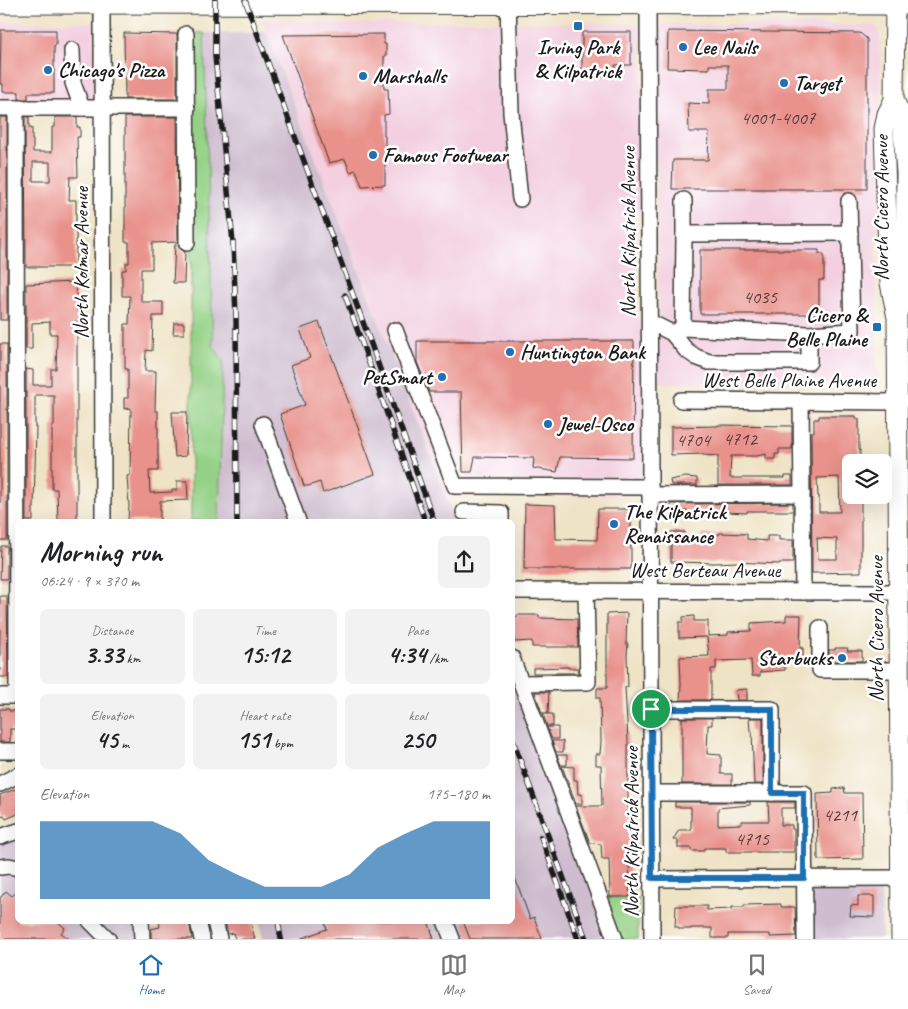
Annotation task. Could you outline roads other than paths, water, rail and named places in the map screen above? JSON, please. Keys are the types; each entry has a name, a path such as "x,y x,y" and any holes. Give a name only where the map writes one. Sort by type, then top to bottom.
{"main road":[{"path":"0,4 508,3 899,5"},
{"name":"North Cicero Avenue","path":"899,5 894,100 887,114 884,130 890,284 902,357 900,395 903,530 898,592 899,670 904,705 904,878 901,939"},
{"name":"North Cicero Avenue","path":"894,100 902,116 907,208 905,281 897,318"}],"street":[{"path":"508,3 511,113 520,199"},
{"name":"North Kolmar Avenue","path":"102,4 103,519"},
{"name":"North Kilpatrick Avenue","path":"648,5 652,939"},
{"path":"186,34 187,244"},
{"path":"72,50 73,83 82,108"},
{"path":"0,108 187,108"},
{"path":"16,108 17,519"},
{"path":"684,200 684,234 678,330 686,350 696,357 710,362 809,362 809,334"},
{"path":"650,322 678,330 809,334 852,331 850,201"},
{"path":"684,234 850,233"},
{"path":"394,330 454,486 802,494"},
{"name":"West Belle Plaine Avenue","path":"681,400 800,401 900,395"},
{"path":"800,401 803,592"},
{"path":"263,424 297,519"},
{"path":"464,512 501,512 501,519"},
{"name":"West Berteau Avenue","path":"515,591 898,592"},
{"path":"522,683 588,682 586,591"},
{"path":"820,628 820,670 899,670"},
{"path":"515,666 615,939"},
{"path":"0,696 15,696"},
{"path":"651,709 772,709 772,793"},
{"path":"0,751 15,751"},
{"path":"0,784 15,777"},
{"path":"652,793 804,793 806,939"},
{"path":"0,837 15,832"},
{"path":"0,867 15,867"},
{"path":"652,878 904,878"},
{"path":"93,924 108,939"},
{"path":"141,924 142,939"},
{"path":"202,939 206,924"},
{"path":"208,924 219,939"},
{"path":"446,924 452,939"}],"railway":[{"path":"215,0 215,56 233,243 236,316 237,519"},
{"path":"245,0 433,519"},
{"path":"345,295 424,519"},
{"path":"515,746 586,939"},
{"path":"541,837 578,939"},
{"path":"278,924 281,939"}],"place":[{"name":"Irving Park & Kilpatrick","path":"578,26"},
{"name":"Lee Nails","path":"683,47"},
{"name":"Chicago's Pizza","path":"48,70"},
{"name":"Marshalls","path":"363,76"},
{"name":"Target","path":"784,83"},
{"name":"Famous Footwear","path":"373,155"},
{"name":"Cicero & Belle Plaine","path":"877,327"},
{"name":"Huntington Bank","path":"510,352"},
{"name":"PetSmart","path":"442,377"},
{"name":"Jewel-Osco","path":"548,424"},
{"name":"The Kilpatrick Renaissance","path":"614,524"},
{"name":"Starbucks","path":"842,658"}]}
